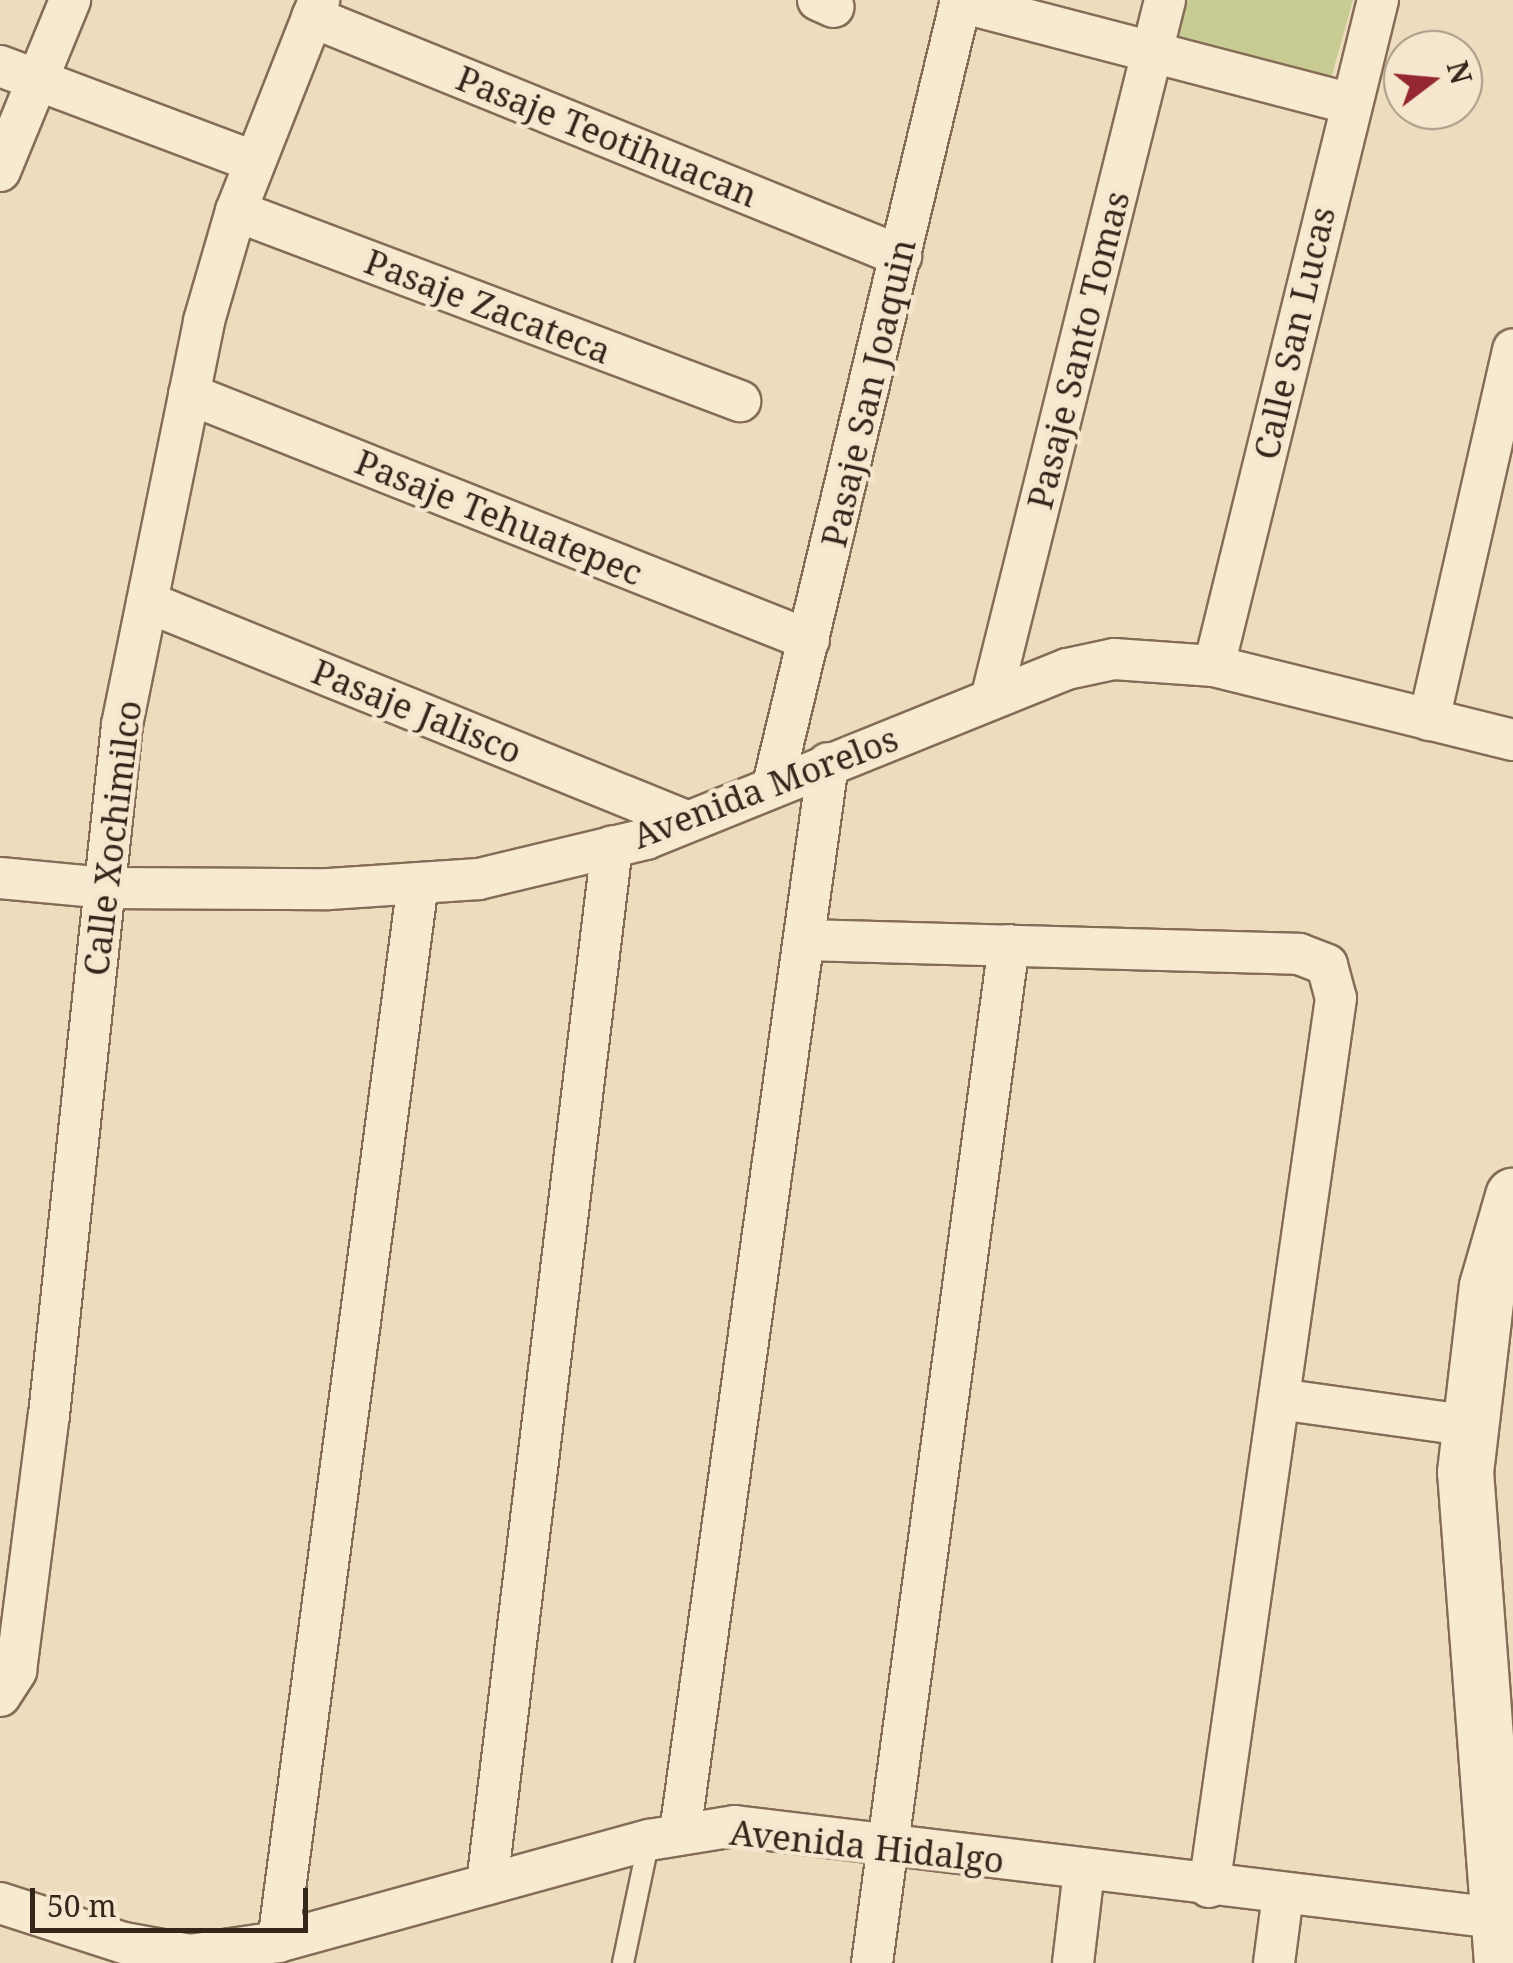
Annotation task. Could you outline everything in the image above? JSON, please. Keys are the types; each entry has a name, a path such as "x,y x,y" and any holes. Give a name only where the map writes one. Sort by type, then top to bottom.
{"street":[{"path":"0,170 40,81 70,0"},
{"name":"Pasaje Santo Tomas","path":"991,699 1164,0"},
{"name":"Calle San Lucas","path":"1214,666 1349,103 1378,0"},
{"path":"961,1 1349,103"},
{"name":"Pasaje San Joaquin","path":"773,785 961,1"},
{"name":"Pasaje Teotihuacan","path":"316,8 901,256"},
{"name":"Calle Xochimilco","path":"0,1696 16,1672 122,725 189,394 236,210 316,8"},
{"path":"0,66 255,162"},
{"name":"Pasaje Zacateca","path":"236,210 740,401"},
{"path":"1429,720 1513,349"},
{"name":"Pasaje Tehuatepec","path":"189,394 808,640"},
{"name":"Pasaje Jalisco","path":"147,602 686,821"},
{"name":"Avenida Morelos","path":"0,878 105,888 479,879 612,846 686,821 991,699 1114,659 1214,666 1513,740"},
{"path":"664,1836 805,940 828,763"},
{"path":"487,1884 612,846"},
{"path":"278,1942 418,883"},
{"path":"805,940 1299,954 1327,965 1336,998 1209,1887"},
{"path":"872,1963 1009,945"},
{"path":"1505,1934 1465,1472 1487,1286 1513,1196"},
{"path":"1278,1399 1470,1426"},
{"name":"Avenida Hidalgo","path":"0,1903 126,1953 190,1955 278,1942 664,1836 735,1826 1284,1895 1505,1934"},
{"path":"1073,1963 1084,1871"},
{"path":"1274,1963 1284,1895"}],"lane":[{"path":"623,1963 664,1836"}],"green space":[{"path":"1169,0 1353,0 1328,89 1158,44"}]}
